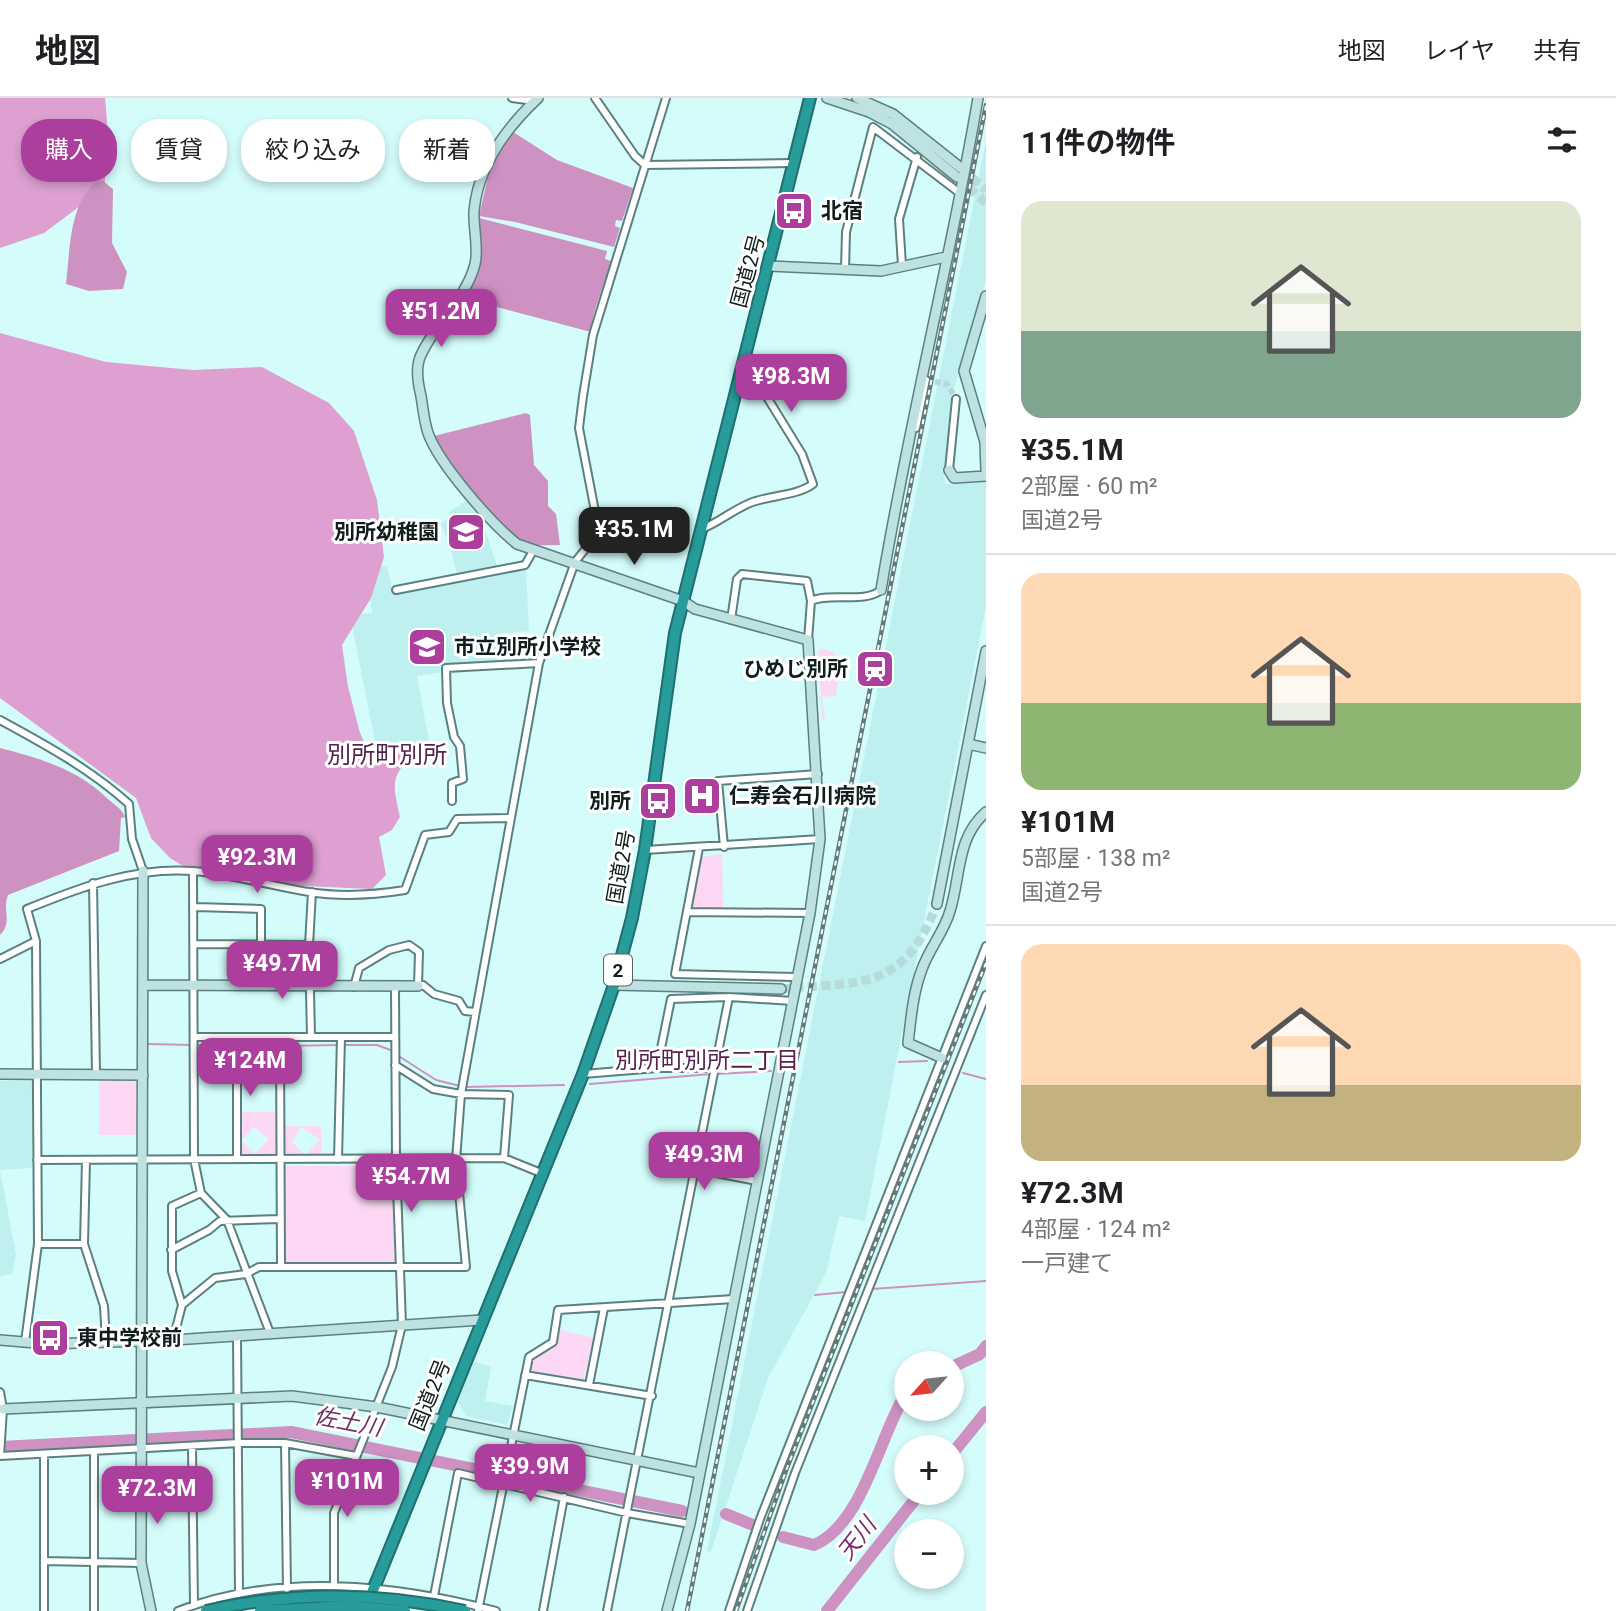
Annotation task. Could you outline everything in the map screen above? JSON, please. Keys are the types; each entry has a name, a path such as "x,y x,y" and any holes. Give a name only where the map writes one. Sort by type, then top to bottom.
{"highway":[{"name":"国道2号","path":"365,1611 583,1074 614,985 645,850 670,663 683,601 796,163 810,98"},
{"path":"206,1611 271,1599 345,1595 387,1598 465,1611"},
{"path":"260,1611 345,1606 405,1611"}],"street":[{"path":"512,98 536,99"},
{"path":"595,98 635,156 645,165 796,163"},
{"path":"182,1305 215,1278 246,1274 259,1267 466,1267 456,1160 461,1094 508,818 539,663 575,562 599,532 579,428 593,335 666,98"},
{"path":"827,98 869,112 892,124 959,172 916,129 869,100 857,98"},
{"path":"811,601 833,596 874,596 881,590 899,482 961,194 978,98"},
{"path":"536,99 493,152 479,183 474,212 476,263 468,282 418,358 418,382 428,431 436,451 501,531 517,544 575,562 731,620 808,640"},
{"path":"845,270 845,232 873,127 917,157 961,194"},
{"path":"902,265 899,219 917,157"},
{"path":"769,266 881,271 946,257"},
{"path":"957,399 948,470 954,478 986,474 985,442 964,371 986,296"},
{"path":"700,530 748,504 782,493 805,490 813,484 802,454 754,376 744,365"},
{"path":"899,482 905,477 926,380"},
{"path":"396,590 525,565 533,551"},
{"path":"667,1611 690,1524 810,913 820,839 808,640 811,601 807,581 743,574 737,579 731,620"},
{"path":"937,904 986,651"},
{"path":"452,801 452,783 463,779 460,746 454,737 447,703 446,668 539,663"},
{"path":"0,720 65,756 129,804 132,839 143,872 141,1563 151,1611"},
{"path":"968,744 986,748"},
{"path":"724,846 718,781 818,774"},
{"path":"942,1058 908,1043 912,1014 922,968 941,936 951,911 964,844 973,824 986,812"},
{"path":"25,1342 38,1244 36,941 27,909 93,883 143,872 193,871 312,892 370,895 405,890 425,835 449,832 457,820 508,818"},
{"path":"645,850 820,839"},
{"path":"699,848 675,974 796,977"},
{"path":"193,871 194,1159 201,1193 227,1220 270,1333"},
{"path":"93,883 96,1074"},
{"path":"311,1037 309,945 312,892"},
{"path":"195,907 261,909 261,945"},
{"path":"687,912 810,913"},
{"path":"0,959 36,941"},
{"path":"195,944 309,945"},
{"path":"354,987 359,968 388,950 409,945 419,952 418,986"},
{"path":"729,1611 760,1519 986,946"},
{"path":"144,985 396,988 423,985 433,994 459,1000 464,1011 475,1012"},
{"path":"614,985 781,989"},
{"path":"334,1587 334,1513 392,1367 402,1325 396,1159 396,988"},
{"path":"747,1611 795,1473 986,995"},
{"path":"657,1068 671,999 729,997 793,1001"},
{"path":"607,1611 652,1396 729,997"},
{"path":"194,1037 395,1037"},
{"path":"237,1037 237,1159"},
{"path":"280,1037 281,1267"},
{"path":"338,1159 341,1037"},
{"path":"396,1065 433,1089 461,1094 509,1095 504,1158"},
{"path":"583,1074 657,1068 713,1072"},
{"path":"0,1074 142,1076"},
{"path":"37,1160 504,1158 541,1173"},
{"path":"86,1160 83,1244 104,1306 106,1342"},
{"path":"695,1169 757,1181"},
{"path":"173,1340 182,1305 172,1271 172,1206 201,1193"},
{"path":"171,1250 209,1230 220,1221 280,1219"},
{"path":"38,1244 83,1244"},
{"path":"478,1609 525,1375 530,1357 552,1342 558,1310 734,1299"},
{"path":"589,1385 604,1308"},
{"path":"0,1340 173,1340 482,1320"},
{"path":"237,1335 239,1594"},
{"path":"525,1375 652,1396"},
{"path":"0,1392 3,1409 0,1456 94,1452 143,1443 192,1447 239,1437 359,1451"},
{"path":"3,1409 292,1396 377,1407 699,1473"},
{"path":"285,1443 287,1589"},
{"path":"192,1447 194,1605"},
{"path":"94,1452 94,1611"},
{"path":"44,1456 44,1611"},
{"path":"434,1596 458,1473 503,1479 627,1513 690,1524"},
{"path":"543,1611 564,1497"},
{"path":"44,1561 141,1563"},
{"path":"178,1611 239,1594 334,1587 373,1588 434,1596 478,1609 495,1611"}],"shaded area":[{"path":"0,98 105,98 107,119 21,119 21,182 105,182 104,188 44,233 0,248"},
{"path":"513,132 557,160 633,188 622,221 616,220 615,226 620,228 614,247 515,222 479,216 487,182 495,182 495,159"},
{"path":"986,140 986,279 980,307 951,398 944,471 945,484 986,482 986,606 865,1221 839,1216 826,1273 768,1378 711,1552 707,1551"},
{"path":"95,182 104,182 113,189 112,243 127,272 123,289 89,291 66,284 72,229 80,202"},
{"path":"479,218 607,251 605,259 611,261 596,306 591,332 463,298 474,278 479,260"},
{"path":"0,333 106,362 193,370 262,367 329,403 354,431 377,500 384,557 371,598 342,645 348,687 360,733 370,755 378,757 413,748 418,750 398,773 395,787 400,817 392,830 379,837 386,875 372,889 258,884 196,874 170,858 151,838 136,798 0,698"},
{"path":"526,413 530,415 534,465 548,481 548,506 556,514 560,545 531,544 512,534 474,494 434,436"},
{"name":"別所幼稚園","path":"466,501 481,518 498,568 457,575 449,542 440,524 451,516 449,512"},
{"name":"市立別所小学校","path":"387,566 393,594 526,570 529,631 498,634 498,660 494,662 443,665 444,672 417,676 429,741 377,752 350,615 372,613 367,568"},
{"path":"823,648 835,654 838,682 836,696 822,697 825,720 822,719 818,650"},
{"path":"0,748 43,761 83,779 119,808 125,817 121,818 119,851 8,895 7,921 0,935"},
{"path":"722,854 723,908 695,909 691,906 700,857"},
{"path":"30,1080 33,1083 32,1168 0,1170 0,1081"},
{"path":"99,1080 134,1081 137,1084 137,1135 99,1135"},
{"path":"239,1112 277,1112 277,1153 273,1156 241,1154","holes":["254,1127 269,1139 255,1154 241,1141"]},
{"path":"283,1126 321,1126 322,1156 286,1157 283,1153","holes":["301,1127 320,1140 305,1155 292,1142"]},
{"path":"388,1166 391,1169 395,1262 391,1265 286,1264 282,1260 283,1168"},
{"path":"0,1170 16,1255 12,1274 0,1276"},
{"path":"557,1329 594,1338 583,1381 533,1371 530,1367 533,1359 555,1345"},
{"path":"473,1361 491,1367 485,1401 513,1406 507,1425 466,1416 457,1400"}],"waterway":[{"path":"148,1044 191,1045"},
{"path":"197,1045 233,1045"},
{"path":"239,1045 278,1046"},
{"path":"284,1046 338,1045"},
{"path":"344,1045 377,1045 393,1051"},
{"path":"397,1055 436,1080 460,1086"},
{"path":"899,1062 927,1061"},
{"path":"716,1074 771,1071"},
{"path":"963,1073 986,1079"},
{"path":"590,1084 711,1074"},
{"path":"465,1087 564,1085"},
{"path":"872,1289 986,1281"},
{"path":"815,1295 846,1292"},
{"name":"佐土川","path":"964,1361 980,1354 986,1346"},
{"name":"天川","path":"964,1439 986,1412"},
{"name":"佐土川","path":"783,1537 814,1545 831,1534 845,1519 869,1477 894,1417"},
{"name":"佐土川","path":"0,1447 291,1432 682,1511"},
{"name":"天川","path":"827,1611 911,1505"},
{"name":"佐土川","path":"726,1514 753,1525"}],"tunnel":[{"path":"962,169 986,190"},
{"path":"959,179 986,203"},
{"path":"926,380 947,384 956,399"},
{"path":"781,989 857,982 894,967 910,953 924,933 937,904"}],"railway":[{"path":"687,1611 986,105"},
{"path":"736,1611 787,1468 986,963"}],"place":[{"name":"北宿","path":"794,211"},
{"name":"別所幼稚園","path":"466,532"},
{"name":"市立別所小学校","path":"427,647"},
{"name":"ひめじ別所","path":"875,669"},
{"name":"仁寿会石川病院","path":"702,796"},
{"name":"別所","path":"658,801"},
{"name":"東中学校前","path":"50,1338"}],"district":[{"name":"別所町別所","path":"387,755"},
{"name":"別所町別所二丁目","path":"707,1060"}]}
